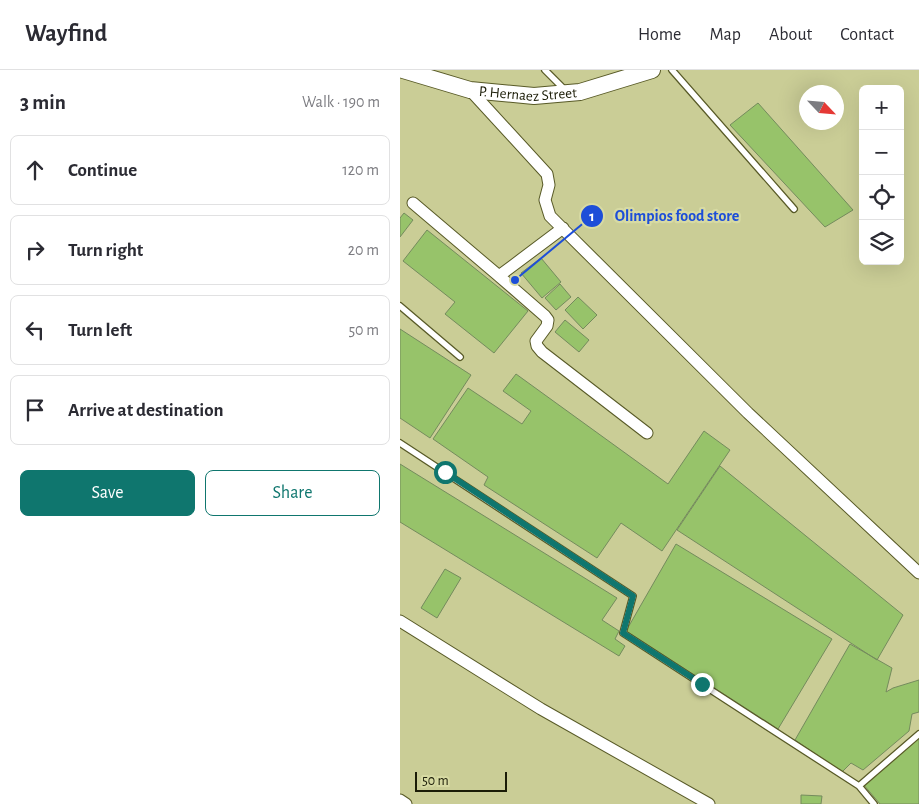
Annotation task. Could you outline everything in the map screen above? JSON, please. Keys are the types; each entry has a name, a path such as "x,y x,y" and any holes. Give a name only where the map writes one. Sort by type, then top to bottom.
{"main road":[{"name":"P. Hernaez Street","path":"403,70 470,90 534,96 580,92 652,70"}],"street":[{"path":"470,90 548,174 549,185 545,200 550,216 748,414 919,573"},
{"path":"413,203 545,316 548,320 547,326 536,341 537,346 542,352 646,433"},
{"path":"499,276 563,228"},
{"path":"400,620 541,709 710,804"},
{"path":"400,800 406,804"}],"lane":[{"path":"545,70 568,93"},
{"path":"672,70 794,210"},
{"path":"400,306 460,357"},
{"path":"400,443 633,596 623,633 859,786 874,804"},
{"path":"859,786 919,734"}],"building":[{"path":"758,103 853,210 825,227 730,125"},
{"path":"404,213 413,220 400,237 400,218"},
{"path":"427,230 528,311 494,353 445,314 455,302 403,261"},
{"path":"541,258 561,282 542,298 521,273"},
{"path":"560,284 571,297 556,310 545,298"},
{"path":"578,297 597,315 583,329 565,310"},
{"path":"565,320 589,340 579,352 555,332"},
{"path":"400,329 471,375 430,438 400,418"},
{"path":"516,374 668,484 704,431 730,450 662,551 621,523 597,558 484,485 488,477 433,439 468,388 522,424 531,411 503,391"},
{"path":"400,464 617,598 602,620 619,631 615,639 625,646 619,656 400,522"},
{"path":"720,466 903,615 877,660 677,530"},
{"path":"676,544 832,639 778,729 626,631"},
{"path":"445,569 461,578 437,618 421,608"},
{"path":"850,644 892,668 886,692 919,680 919,712 912,714 909,731 863,770 851,763 842,772 795,740"},
{"path":"919,736 919,804 880,804 863,784"},
{"path":"801,795 822,796 821,804 801,804"}],"place":[{"name":"Olimpios food store","path":"515,280"}],"route":[{"path":"445,472 633,596 623,633 702,684"}]}
